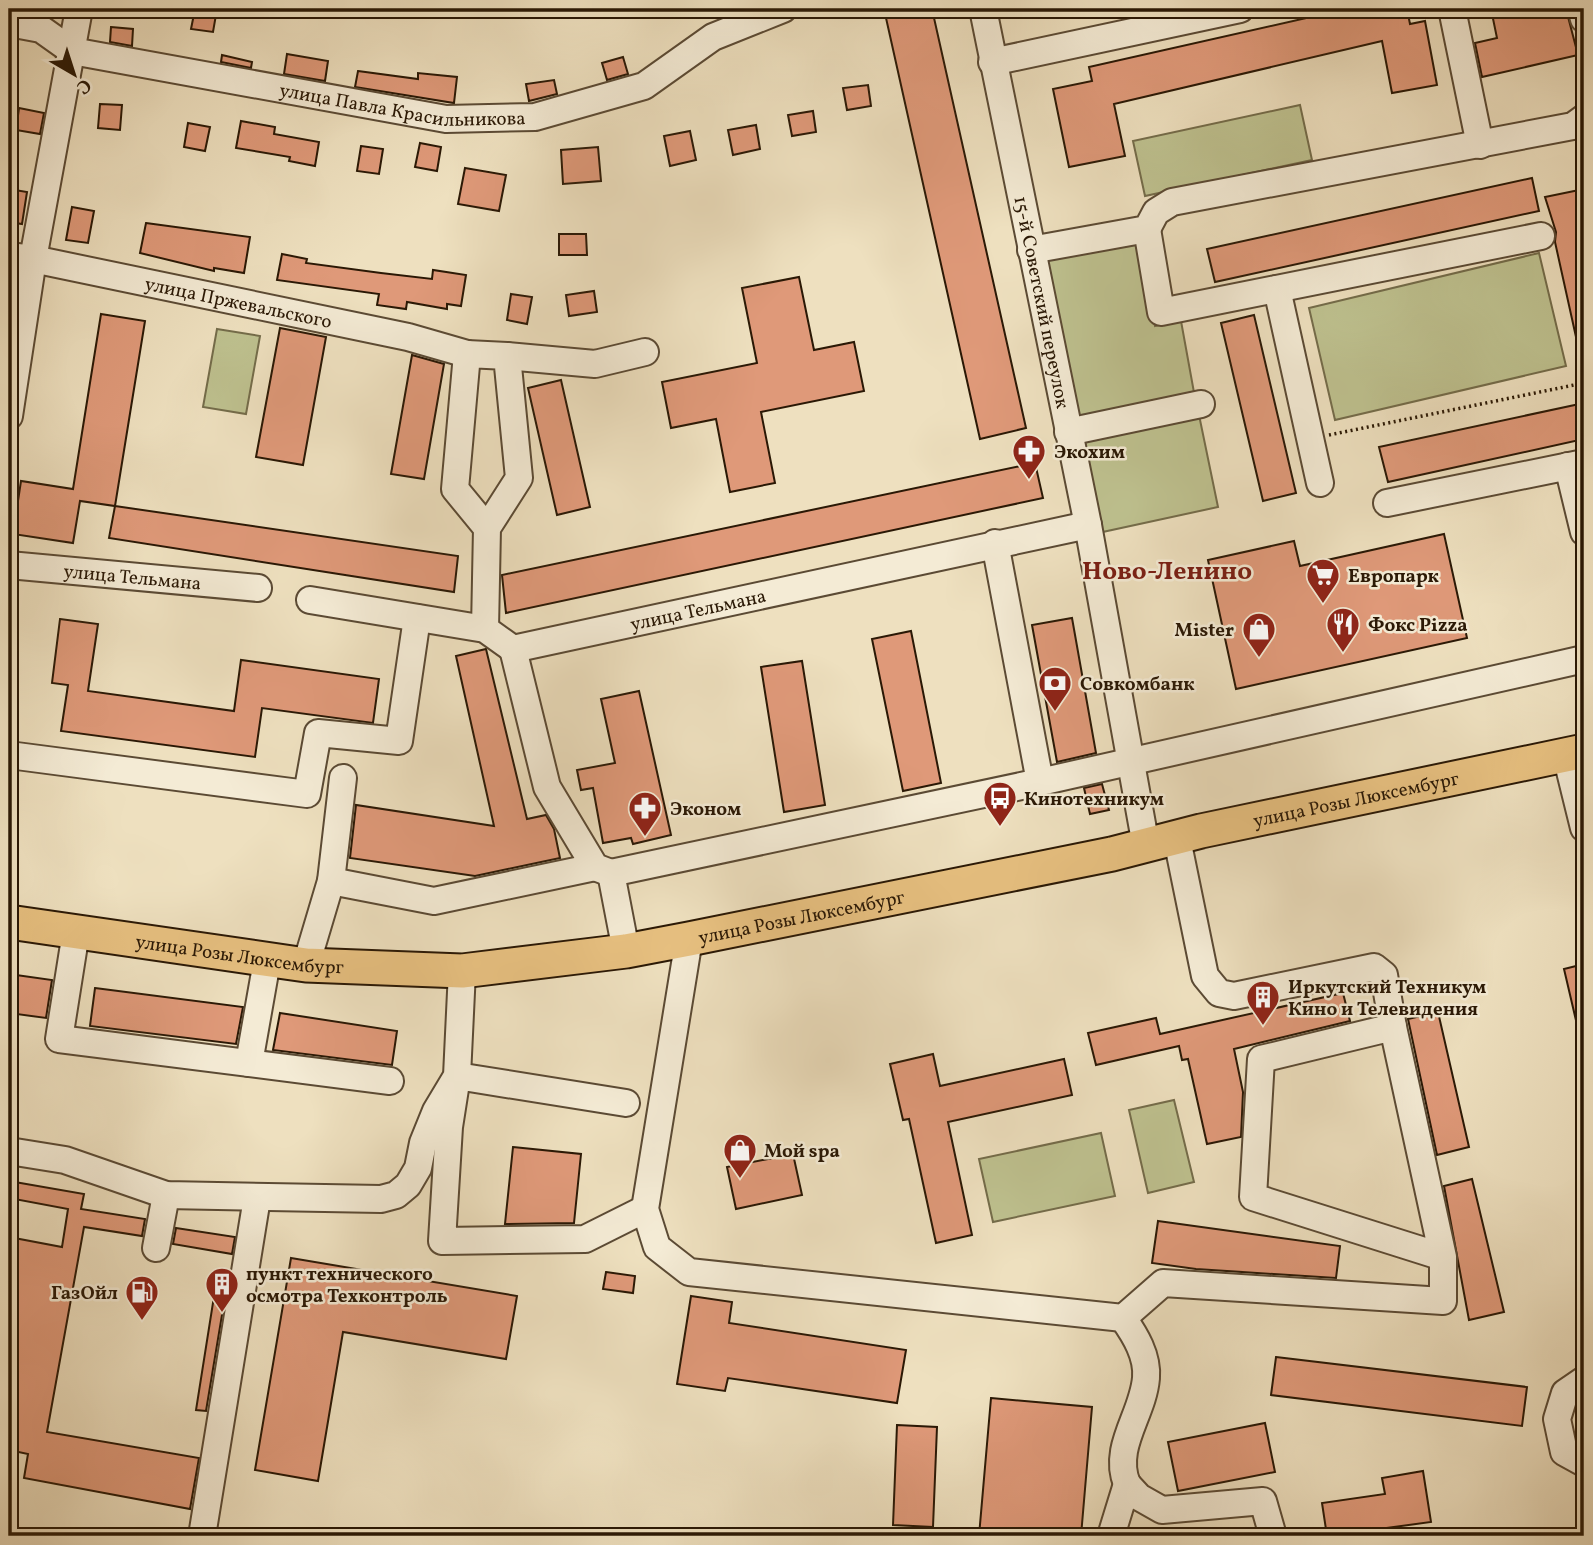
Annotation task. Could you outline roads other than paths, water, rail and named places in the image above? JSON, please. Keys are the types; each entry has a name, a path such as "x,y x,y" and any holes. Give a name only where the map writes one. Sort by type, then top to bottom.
{"main road":[{"name":"улица Розы Люксембург","path":"9,922 267,961 462,971 626,951 689,939 1162,842 1201,831 1575,753"}],"street":[{"path":"9,416 21,258 72,51 79,9"},
{"name":"улица Павла Красильникова","path":"9,23 41,29 72,51 446,119 535,117 644,86 713,37 783,9"},
{"name":"15-й Советский переулок","path":"983,9 1088,525 1130,760 1162,842 1205,976 1219,993 1234,996 1374,967 1384,975 1393,1027"},
{"path":"992,62 1240,9"},
{"path":"1452,9 1480,145"},
{"path":"1581,9 1584,19"},
{"path":"1541,236 1161,312 1147,229 1156,212 1172,202 1480,145 1573,126 1584,119"},
{"path":"1031,250 1147,229"},
{"name":"улица Пржевальского","path":"21,258 408,337 467,354 594,363 645,352"},
{"path":"1277,289 1320,483"},
{"path":"467,354 455,489 487,528"},
{"path":"485,629 487,528 519,478 507,356"},
{"path":"1069,432 1201,404"},
{"path":"1387,503 1576,465 1584,532"},
{"name":"улица Тельмана","path":"513,649 1088,525"},
{"path":"995,543 1040,782"},
{"name":"улица Тельмана","path":"9,565 258,588"},
{"path":"310,600 485,629 513,649 547,787 603,870 626,951"},
{"path":"9,755 307,794 318,733 399,741 417,618"},
{"path":"331,881 434,901 603,870 1040,782 1584,659"},
{"path":"1575,753 1584,828"},
{"path":"306,965 331,881 343,778"},
{"path":"76,932 59,1039 390,1081"},
{"path":"689,939 645,1209 657,1247 689,1272 1124,1318 1163,1283 1443,1301 1443,1257 1393,1027 1261,1059 1252,1197 1443,1257"},
{"path":"249,1063 267,961"},
{"path":"462,971 457,1076 449,1127 442,1241 585,1239 645,1209"},
{"path":"457,1076 626,1103"},
{"path":"9,1151 65,1160 166,1195 257,1198 342,1196 381,1199 396,1195 408,1185 418,1168 423,1143 436,1111 457,1076"},
{"path":"156,1248 166,1195"},
{"path":"202,1536 257,1198"},
{"path":"1124,1318 1142,1350 1146,1378 1124,1453 1122,1471 1127,1484 1139,1497 1162,1510 1263,1501 1273,1536"},
{"path":"1584,1380 1565,1393 1557,1419 1564,1452 1584,1463"},
{"path":"1111,1536 1127,1484"}],"place":[{"name":"Экохим","path":"1029,481"},
{"name":"Европарк","path":"1323,605"},
{"name":"Фокс Pizza","path":"1343,654"},
{"name":"Mister","path":"1259,659"},
{"name":"Совкомбанк","path":"1055,713"},
{"name":"Кинотехникум","path":"1000,828"},
{"name":"Эконом","path":"645,838"},
{"name":"Иркутский Техникум Кино и Телевидения","path":"1263,1027"},
{"name":"Мой spa","path":"740,1180"},
{"name":"пункт технического осмотра Техконтроль","path":"222,1314"},
{"name":"ГазОйл","path":"142,1322"}],"district":[{"name":"Ново-Ленино","path":"1167,570"}]}
